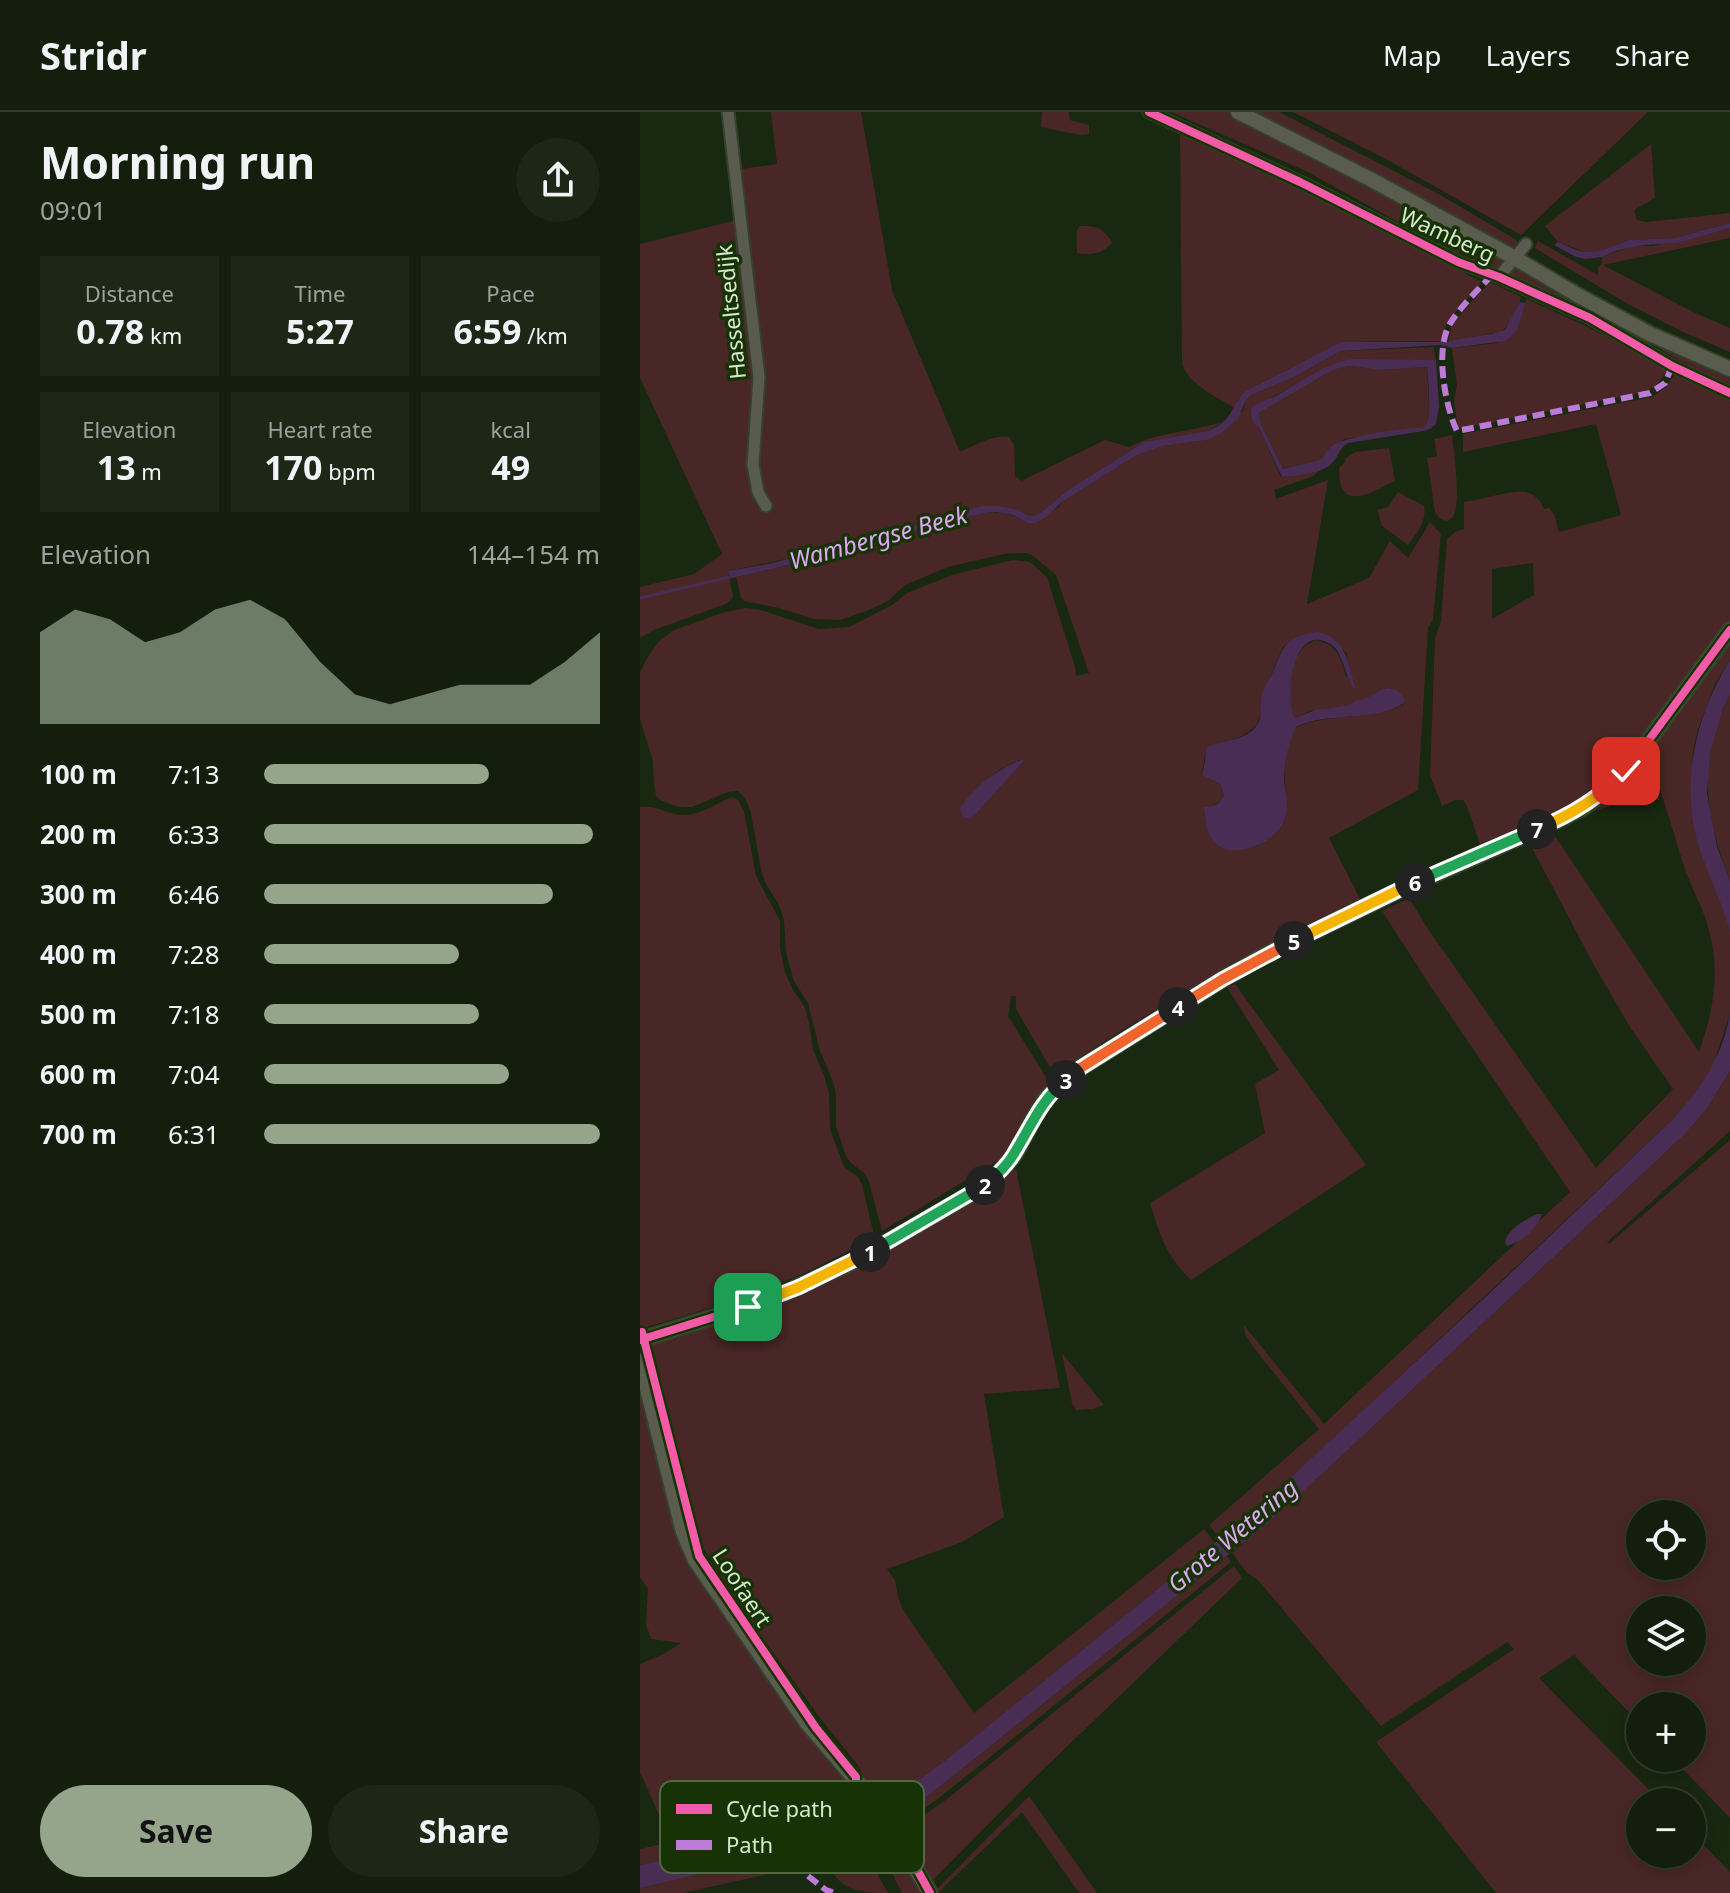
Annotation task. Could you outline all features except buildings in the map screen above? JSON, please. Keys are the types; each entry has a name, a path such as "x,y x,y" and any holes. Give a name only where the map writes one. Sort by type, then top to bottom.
{"street":[{"name":"Hasseltsedijk","path":"728,112 759,377 753,465 758,492 766,506"},
{"name":"Wamberg","path":"1149,112 1300,182 1458,262 1590,318 1672,366 1730,393"},
{"name":"Wamberg","path":"1238,112 1372,180 1650,334 1730,369"},
{"path":"1513,257 1526,244"},
{"name":"Wamberg","path":"1499,277 1513,257"},
{"path":"642,1339 748,1307 799,1287 903,1233 983,1187 997,1175 1015,1154 1046,1098 1082,1067 1267,954 1584,807 1626,771 1730,630"},
{"name":"Loofaert","path":"640,1361 683,1532 695,1560 806,1722 856,1781"},
{"name":"Loofaert","path":"918,1873 930,1893"}],"shaded area":[{"path":"771,112 861,112 892,290 960,452 990,439 1009,437 1014,445 1015,476 1021,481 1105,440 1129,447 1153,438 1225,421 1207,431 1144,442 1033,516 999,506 728,571 733,596 726,604 640,638 640,587 694,574 722,554 640,378 640,244 737,220 753,365 749,467 768,500 757,477 760,351 741,169 777,164"},
{"path":"1042,112 1069,112 1070,120 1089,125 1089,134 1041,127"},
{"path":"1171,112 1229,112 1379,188 1505,261 1498,271 1436,243 1306,171"},
{"path":"1251,112 1279,112 1437,193 1515,239 1518,248 1513,250"},
{"path":"1293,112 1648,112 1521,235 1384,158"},
{"path":"1180,130 1335,203 1482,282 1447,322 1440,341 1341,342 1244,392 1234,408 1196,384 1182,363"},
{"path":"1651,144 1655,198 1634,210 1637,220 1646,222 1730,213 1730,223 1675,238 1629,240 1601,251 1585,252 1558,242 1545,226"},
{"path":"1080,226 1099,228 1112,242 1096,253 1077,253 1077,230"},
{"path":"1730,228 1730,238 1603,265 1730,328 1730,352 1626,303 1535,248 1538,241 1598,275 1602,257 1614,252"},
{"path":"1513,266 1589,308 1507,274"},
{"path":"1490,282 1521,297 1511,321 1500,332 1448,342 1452,324"},
{"path":"1527,299 1668,369 1656,386 1642,393 1458,427 1452,348 1497,343"},
{"path":"1650,341 1730,379 1730,387 1689,366"},
{"path":"1433,347 1436,360 1342,361 1266,400 1250,412 1281,477 1319,470 1314,476 1274,490 1276,499 1328,480 1307,604 1369,578 1390,541 1408,558 1430,522 1441,534 1433,619 1428,628 1418,790 1329,838 1361,901 1212,977 1109,1039 1055,1076 1016,1009 1016,996 1011,996 1008,1016 1049,1082 1029,1108 1009,1150 999,1160 882,1231 868,1179 846,1156 836,1126 833,1082 820,1051 808,1003 794,981 786,953 784,920 761,871 751,813 745,798 738,791 728,792 692,807 678,807 656,796 653,761 640,719 640,673 646,660 659,641 674,630 725,612 746,608 819,629 849,627 892,605 907,593 952,575 1013,560 1030,562 1047,577 1076,676 1089,673 1056,575 1026,553 1004,554 948,567 905,585 888,601 840,620 814,619 744,601 736,577 984,513 1007,514 1027,523 1059,507 1062,502 1137,455 1163,446 1207,440 1243,411 1251,395 1294,377 1341,351","holes":["1333,638 1346,653 1351,672 1346,677 1340,658 1329,645 1316,640 1307,645 1294,663 1289,685 1295,718 1310,711 1349,705 1392,688 1404,704 1380,713 1322,720 1295,728 1285,762 1284,821 1275,834 1256,846 1211,807 1224,795 1220,784 1202,775 1205,755 1256,726 1261,713 1261,698 1283,647 1293,640","1019,760 1024,761 976,814 984,785 999,770"]},
{"path":"1353,366 1380,370 1427,367 1429,406 1426,425 1344,439 1320,460 1283,469 1261,424 1259,413 1331,371"},
{"path":"1675,374 1730,400 1730,626 1622,771 1589,800 1482,850 1463,800 1442,806 1430,775 1435,639 1441,621 1447,539 1464,529 1464,502 1512,492 1532,494 1544,509 1549,508 1559,532 1621,515 1596,424 1463,452 1463,434 1652,397 1665,388","holes":["1533,563 1534,595 1492,619 1492,569"]},
{"path":"1452,435 1456,503 1452,518 1446,521 1435,512 1427,458 1437,456 1434,439"},
{"path":"1389,448 1395,481 1360,496 1347,494 1341,486 1339,468 1346,458 1355,452"},
{"path":"1398,492 1424,506 1423,522 1408,545 1382,526 1377,510 1388,507"},
{"path":"1730,640 1730,660 1715,684 1698,729 1693,751 1691,796 1696,836 1730,931 1730,1013 1713,1067 1690,1101 1673,1119 1312,1459 1220,1539 1209,1525 1319,1429 1254,1348 1243,1324 1324,1424 1570,1192 1382,911 1409,898 1596,1168 1673,1089 1630,1027 1531,846 1554,835 1699,1052 1713,999 1713,948 1654,772 1610,806 1595,811 1622,787 1657,743"},
{"path":"1730,694 1730,881 1714,833 1708,787 1712,742"},
{"path":"733,797 744,811 756,876 780,921 780,948 785,972 804,1006 813,1050 829,1093 830,1129 844,1167 858,1177 862,1185 874,1235 847,1252 790,1279 640,1329 640,807 652,807 678,815 691,814"},
{"path":"1235,984 1366,1165 1191,1280 1170,1254 1150,1203 1265,1133 1255,1084 1279,1070 1227,987"},
{"path":"1730,1071 1730,1131 1607,1242 1609,1244 1730,1140 1730,1818 1706,1793 1706,1788 1701,1788 1686,1772 1706,1772 1706,1692 1626,1692 1626,1709 1574,1655 1539,1678 1626,1766 1626,1772 1631,1772 1647,1788 1626,1788 1626,1868 1706,1868 1706,1847 1730,1872 1730,1893 1496,1893 1376,1742 1514,1649 1507,1642 1381,1726 1232,1553 1335,1462 1685,1134 1705,1111"},
{"path":"1016,1169 1060,1388 984,1394 1004,1517 962,1542 887,1569 895,1580 903,1610 974,1713 1204,1529 1215,1543 917,1781 866,1781 857,1764 745,1613 692,1528 650,1346 786,1299 943,1215"},
{"path":"1062,1353 1104,1405 1076,1410"},
{"path":"640,1379 683,1552 784,1696 850,1781 660,1781 660,1817 640,1772 640,1664 681,1643 651,1639 646,1624 648,1589 640,1577"},
{"path":"1227,1556 1231,1562 924,1808 924,1798"},
{"path":"1234,1566 1242,1578 929,1884 924,1873 924,1815"},
{"path":"1029,1796 1097,1893 1079,1893 1022,1812 940,1891 933,1893"},
{"path":"660,1844 660,1861 640,1865 640,1849"},
{"path":"705,1873 773,1873 683,1893 640,1893 640,1888"},
{"path":"882,1873 878,1875 888,1893 854,1889 840,1882 835,1875"},
{"path":"892,1873 915,1873 927,1893 902,1893"}],"water":[{"path":"1730,223 1730,228 1677,243 1645,245 1586,259 1554,245 1558,242 1585,252 1600,251 1629,240 1675,238"},
{"path":"1520,302 1525,303 1519,324 1505,341 1452,348 1440,345 1341,351 1294,377 1251,395 1238,419 1220,434 1207,440 1163,446 1137,455 1062,502 1035,523 1027,523 1013,515 984,513 768,570 736,577 729,575 728,571 866,539 982,506 999,506 1033,516 1144,442 1215,427 1226,419 1244,392 1341,342 1447,342 1492,334 1505,330"},
{"path":"1436,360 1439,407 1436,424 1423,431 1348,443 1322,470 1282,477 1252,419 1252,407 1342,361","holes":["1353,366 1380,370 1427,367 1429,406 1426,425 1339,442 1320,460 1283,469 1261,424 1259,413 1331,371"]},
{"path":"1318,632 1335,640 1345,653 1355,688 1332,645 1319,640 1308,642 1300,651 1292,678 1295,718 1315,710 1349,705 1389,688 1400,693 1404,703 1379,713 1322,719 1296,727 1286,761 1284,781 1287,806 1280,828 1256,846 1237,850 1222,848 1211,838 1205,818 1204,807 1216,805 1224,795 1220,784 1202,775 1207,747 1249,733 1257,726 1262,693 1282,651 1291,640"},
{"path":"1730,660 1730,694 1710,753 1707,794 1717,847 1730,881 1730,931 1695,831 1691,780 1699,730 1717,682"},
{"path":"1023,759 976,814 964,818 960,810 978,787"},
{"name":"Grote Wetering","path":"1730,1013 1730,1071 1705,1111 1685,1134 1269,1522 924,1798 924,1781 917,1781 1258,1508 1673,1119 1709,1071 1727,1029"},
{"path":"1542,1214 1533,1230 1507,1246 1506,1238 1513,1229"},
{"path":"660,1861 660,1873 705,1873 640,1888 640,1865"}],"waterway":[{"name":"Wambergse Beek","path":"640,598 734,576"}],"marked path":[{"path":"1492,275 1451,322 1443,346 1443,376 1457,431 1650,393 1665,383 1672,366"},
{"path":"808,1876 835,1893"}],"cycle path":[{"path":"1149,112 1300,182 1458,262 1590,318 1672,366 1730,393"},
{"path":"640,1340 771,1299 848,1264 903,1233 983,1187 997,1175 1015,1154 1046,1098 1082,1067 1267,954 1584,807 1626,771 1730,630"},
{"path":"642,1332 699,1556 816,1728 856,1777 856,1781"},
{"path":"919,1873 930,1893"}],"route":[{"path":"748,1307 848,1264 983,1187 1015,1154 1037,1112 1058,1086 1082,1067 1223,979 1267,954 1443,869 1584,807 1626,771"}]}
